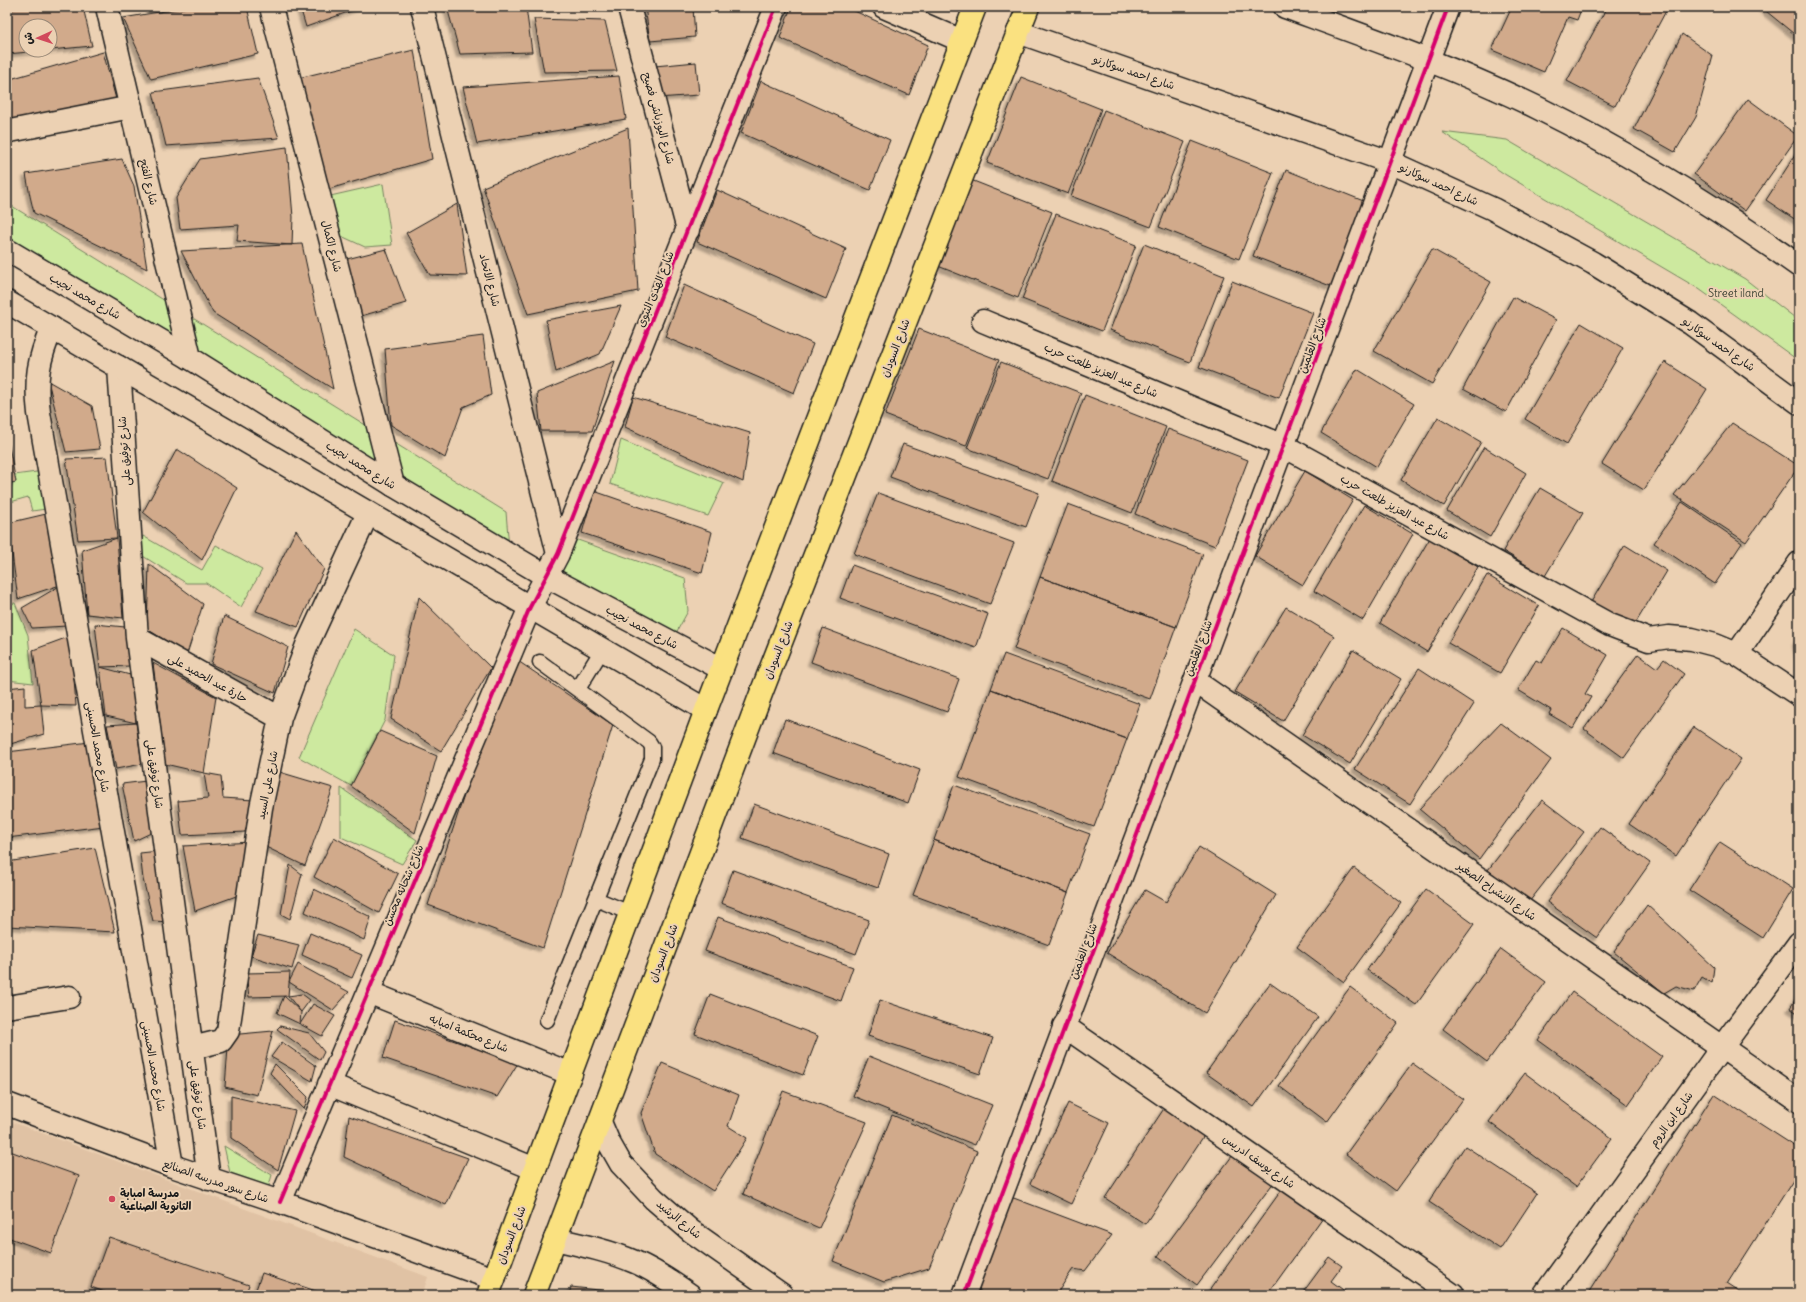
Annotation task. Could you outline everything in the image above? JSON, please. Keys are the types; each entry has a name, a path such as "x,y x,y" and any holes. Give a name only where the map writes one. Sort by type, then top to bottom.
{"main road":[{"name":"شارع السودان","path":"491,1287 706,710 975,7"},
{"name":"شارع السودان","path":"534,1295 762,691 1028,7"}],"street":[{"name":"شارع الفتح","path":"107,7 190,358"},
{"name":"شارع الكمال","path":"270,7 393,485"},
{"name":"شارع الاتحاد","path":"422,7 558,554"},
{"name":"شارع اليوزباشى فصيح","path":"629,7 688,230"},
{"name":"شارع الهدى النبوى","path":"546,576 558,554 776,7"},
{"path":"884,7 962,41"},
{"path":"1285,7 1429,60 1537,108 1642,164 1743,226 1799,266"},
{"name":"شارع العلمين","path":"964,1295 1448,7"},
{"name":"شارع احمد سوكارنو","path":"1018,32 1390,162 1493,209 1593,262 1690,323 1799,403"},
{"path":"10,131 131,107"},
{"name":"شارع محمد نجيب","path":"7,250 190,358 393,485 546,576 722,669"},
{"path":"7,302 706,710"},
{"name":"شارع عبد العزيز طلعت حرب","path":"983,321 1284,446 1610,625 1649,640 1669,637 1692,639 1715,645 1737,654 1799,695"},
{"name":"شارع محمد الحسينى","path":"52,328 42,348 37,370 36,391 39,413 172,1166"},
{"name":"شارع توفيق على","path":"119,367 137,638 209,1179"},
{"name":"شارع على السيد","path":"192,1048 220,1041 228,1031 261,808 280,718 307,645 368,513"},
{"path":"1737,654 1799,563"},
{"name":"شارع شحاته محسن","path":"280,1202 530,608 546,576"},
{"name":"حارة عبد الحميد على","path":"137,638 280,718"},
{"name":"شارع الانشراح الصغير","path":"1195,681 1799,1102"},
{"name":"شارع ابن الروم","path":"1544,1295 1722,1047 1799,944"},
{"name":"شارع محكمة امبابه","path":"368,992 571,1074"},
{"path":"7,1007 69,998"},
{"name":"شارع يوسف ادريس","path":"1064,1026 1453,1295"},
{"path":"330,1084 535,1170"},
{"name":"شارع سور مدرسه الصنائع","path":"7,1104 172,1166 280,1202 491,1287"},
{"name":"شارع الرشيد","path":"600,1122 609,1143 621,1164 654,1199 691,1230 782,1295"},
{"path":"556,1239 592,1248 635,1262 675,1284 690,1295"}],"lane":[{"path":"578,690 602,650"},
{"path":"540,662 649,742 652,753 652,759 547,1020"},
{"path":"596,899 630,913"}],"shaded area":[{"name":"مدرسة امبابة الثانوية الصناعية","path":"7,1120 428,1277 422,1295 7,1295"}],"green space":[{"name":"Street iland","path":"1442,132 1507,140 1745,279 1799,321 1799,361 1699,289 1506,175"},
{"path":"383,184 392,245 365,247 337,234 326,197"},
{"path":"7,203 506,512 509,548 11,241 7,216"},
{"path":"621,440 724,483 708,516 610,484"},
{"path":"44,471 46,509 32,511 28,497 7,503 7,476"},
{"path":"143,536 202,570 216,545 262,570 241,607 206,583 186,583 138,553"},
{"path":"575,539 685,578 688,611 676,633 558,571"},
{"path":"15,603 28,635 33,683 7,680 7,604"},
{"path":"354,629 394,655 385,720 351,786 299,757"},
{"path":"341,788 417,840 402,864 341,837"},
{"path":"224,1146 272,1175 267,1192 230,1173"}],"building":[{"path":"25,7 83,7 92,46 58,49 58,18 18,18 18,53 7,54 7,10"},
{"path":"189,7 247,7 258,54 151,79 123,18"},
{"path":"300,7 362,7 306,27"},
{"path":"447,7 526,7 532,52 460,54"},
{"path":"645,7 693,7 695,37 650,41"},
{"path":"791,7 846,7 928,45 909,95 780,38"},
{"path":"1512,7 1582,7 1577,20 1568,17 1544,72 1492,50"},
{"path":"1607,7 1664,7 1667,9 1615,106 1567,81"},
{"path":"1761,7 1799,7 1799,38"},
{"path":"534,19 605,21 617,71 544,72"},
{"path":"1682,34 1713,56 1696,117 1675,152 1634,129"},
{"path":"414,50 432,159 329,189 294,79"},
{"path":"103,52 116,99 7,126 7,80"},
{"path":"696,62 699,95 658,98 655,66"},
{"path":"619,76 626,119 477,144 463,87"},
{"path":"1021,77 1101,109 1068,194 987,163"},
{"path":"258,78 279,138 166,146 153,92"},
{"path":"761,81 890,140 870,190 741,133"},
{"path":"1748,99 1798,136 1745,211 1694,174"},
{"path":"1104,110 1185,142 1151,227 1071,196"},
{"path":"628,128 638,291 528,314 483,187"},
{"path":"1192,141 1273,173 1239,259 1159,227"},
{"path":"287,147 293,217 292,245 237,241 239,225 180,229 176,198 200,159"},
{"path":"1799,149 1799,222 1766,200"},
{"path":"122,159 134,186 147,269 34,213 30,196 26,174"},
{"path":"1286,170 1366,202 1333,287 1253,256"},
{"path":"971,180 1052,212 1018,298 938,266"},
{"path":"717,190 846,249 826,299 697,242"},
{"path":"457,204 467,276 430,275 406,233"},
{"path":"1056,214 1136,245 1102,331 1022,299"},
{"path":"302,244 333,389 213,313 181,251"},
{"path":"1144,244 1224,276 1190,362 1110,330"},
{"path":"386,249 406,303 361,316 347,259"},
{"path":"1432,249 1491,282 1432,384 1374,351"},
{"path":"1232,281 1313,313 1279,398 1199,367"},
{"path":"684,285 813,344 794,393 665,337"},
{"path":"1513,297 1556,320 1506,412 1463,389"},
{"path":"621,306 600,354 556,372 546,320"},
{"path":"1581,323 1623,348 1567,444 1525,419"},
{"path":"919,329 999,360 966,446 885,415"},
{"path":"483,336 491,395 463,407 445,458 391,425 385,349"},
{"path":"615,361 592,431 541,431 537,393"},
{"path":"1001,362 1081,393 1048,479 967,448"},
{"path":"1665,362 1707,389 1644,490 1602,464"},
{"path":"1357,369 1414,404 1377,467 1321,433"},
{"path":"48,381 92,406 100,449 66,452"},
{"path":"1085,395 1166,427 1132,513 1052,481"},
{"path":"633,397 750,433 743,482 625,427"},
{"path":"7,399 12,425 7,431"},
{"path":"1438,417 1481,442 1444,506 1401,480"},
{"path":"1732,423 1799,466 1746,542 1674,495"},
{"path":"1168,429 1248,460 1215,546 1135,514"},
{"path":"7,436 16,482 7,484"},
{"path":"903,444 1039,493 1026,527 890,477"},
{"path":"1484,447 1526,473 1490,537 1447,511"},
{"path":"177,449 237,488 202,560 143,512"},
{"path":"107,457 117,538 78,540 66,459"},
{"path":"1305,471 1353,500 1303,585 1255,556"},
{"path":"1540,488 1583,513 1545,576 1503,551"},
{"path":"594,491 712,532 702,573 582,533"},
{"path":"878,493 1014,543 990,604 854,554"},
{"path":"1682,502 1742,543 1715,584 1654,543"},
{"path":"1068,504 1203,554 1176,627 1040,577"},
{"path":"1364,505 1413,534 1363,620 1314,591"},
{"path":"46,514 63,584 18,599 8,523"},
{"path":"296,530 324,569 298,627 256,611"},
{"path":"117,538 123,618 87,614 82,550"},
{"path":"1430,538 1478,567 1427,652 1380,623"},
{"path":"1625,545 1667,571 1629,634 1587,609"},
{"path":"149,564 203,604 187,654 147,629"},
{"path":"852,565 988,614 976,648 840,598"},
{"path":"1487,575 1539,606 1500,673 1448,643"},
{"path":"1040,577 1176,627 1150,699 1014,649"},
{"path":"63,584 67,626 32,628 22,608"},
{"path":"419,597 491,668 441,751 391,719"},
{"path":"1286,607 1334,636 1283,721 1235,692"},
{"path":"224,616 288,647 275,693 211,664"},
{"path":"95,624 125,627 130,666 100,667"},
{"path":"823,628 959,679 947,712 811,662"},
{"path":"1563,628 1608,655 1585,694 1591,697 1573,728 1549,714 1551,710 1518,690 1536,660 1542,663"},
{"path":"71,636 76,706 41,705 33,650"},
{"path":"1799,638 1799,656 1796,642"},
{"path":"1353,650 1401,679 1350,764 1302,735"},
{"path":"1004,654 1140,704 1127,739 991,689"},
{"path":"1638,654 1657,668 1664,659 1684,674 1624,758 1584,729"},
{"path":"515,659 613,725 543,948 428,905 477,756"},
{"path":"153,663 216,697 204,773 165,764"},
{"path":"100,667 134,676 136,723 106,716"},
{"path":"1419,668 1474,704 1410,804 1355,769"},
{"path":"25,686 25,706 41,705 44,734 7,745 7,688"},
{"path":"991,689 1127,739 1094,827 959,777"},
{"path":"785,719 920,770 908,803 773,753"},
{"path":"136,723 142,764 116,769 107,725"},
{"path":"1501,723 1551,760 1479,859 1419,809"},
{"path":"1694,727 1741,759 1676,856 1629,824"},
{"path":"380,731 437,756 415,833 351,786"},
{"path":"90,742 104,826 7,838 7,752"},
{"path":"276,771 333,788 305,866 268,848 261,841"},
{"path":"204,773 221,776 223,798 254,800 245,832 182,835 178,801 208,798"},
{"path":"146,781 155,831 134,841 122,784"},
{"path":"954,785 1090,834 1068,893 934,840"},
{"path":"1542,800 1584,832 1529,902 1488,870"},
{"path":"754,804 889,854 878,888 742,838"},
{"path":"1600,827 1650,863 1597,938 1547,902"},
{"path":"334,837 398,874 379,913 314,877"},
{"path":"934,840 1068,893 1049,945 913,895"},
{"path":"251,842 239,895 195,911 183,846"},
{"path":"1720,842 1793,889 1763,938 1689,890"},
{"path":"1199,847 1276,895 1205,1013 1107,953 1145,890 1166,902"},
{"path":"95,848 115,932 7,926 7,862"},
{"path":"159,851 170,922 153,921 143,879 140,853"},
{"path":"290,865 302,874 290,919 281,914"},
{"path":"1354,868 1401,903 1344,982 1297,947"},
{"path":"733,870 869,920 856,954 721,903"},
{"path":"314,889 371,917 364,940 305,912"},
{"path":"1426,889 1474,924 1416,1005 1367,970"},
{"path":"1647,905 1714,967 1712,983 1702,977 1694,991 1676,986 1664,993 1614,952"},
{"path":"718,917 853,967 841,1001 705,951"},
{"path":"310,933 362,955 352,978 302,955"},
{"path":"258,935 299,945 292,969 251,956"},
{"path":"1501,949 1546,982 1487,1062 1443,1029"},
{"path":"298,964 349,992 333,1010 289,982"},
{"path":"290,972 288,996 249,997 246,973"},
{"path":"1270,983 1318,1017 1254,1107 1206,1073"},
{"path":"1350,987 1398,1023 1327,1122 1279,1086"},
{"path":"1572,992 1662,1057 1628,1105 1538,1040"},
{"path":"302,994 310,1000 301,1012 288,996"},
{"path":"710,994 818,1036 803,1075 695,1034"},
{"path":"1799,994 1799,1014 1790,1008"},
{"path":"284,996 301,1012 300,1024 277,1013"},
{"path":"880,1000 993,1038 980,1074 868,1036"},
{"path":"313,1004 335,1016 322,1036 300,1024"},
{"path":"395,1020 518,1063 497,1097 383,1058"},
{"path":"280,1026 309,1033 324,1052 320,1060 277,1029"},
{"path":"273,1031 257,1095 225,1087 229,1035"},
{"path":"282,1042 316,1066 312,1081 271,1057"},
{"path":"869,1056 992,1105 975,1145 853,1096"},
{"path":"662,1063 739,1095 728,1126 747,1138 713,1191 655,1154 641,1113"},
{"path":"1412,1063 1463,1099 1396,1191 1346,1154"},
{"path":"275,1064 308,1097 304,1109 270,1073"},
{"path":"1525,1073 1612,1138 1576,1187 1489,1122"},
{"path":"783,1091 867,1122 819,1228 743,1194"},
{"path":"1714,1094 1799,1149 1799,1171 1727,1284 1744,1295 1587,1295"},
{"path":"231,1096 295,1111 278,1170 231,1138"},
{"path":"1068,1103 1109,1123 1071,1204 1030,1184"},
{"path":"1165,1107 1205,1134 1145,1224 1105,1198"},
{"path":"892,1115 977,1151 929,1268 884,1282 833,1261"},
{"path":"349,1116 468,1158 446,1205 344,1157"},
{"path":"1465,1146 1537,1193 1500,1249 1429,1202"},
{"path":"1238,1148 1277,1178 1197,1285 1158,1256"},
{"path":"7,1150 79,1176 51,1253 7,1237"},
{"path":"1283,1188 1323,1217 1267,1295 1206,1295"},
{"path":"1011,1197 1112,1235 1085,1271 1073,1269 1056,1295 981,1295 978,1283"},
{"path":"109,1237 249,1285 245,1295 113,1295 91,1287"},
{"path":"1329,1257 1342,1266 1331,1281 1350,1295 1301,1295"},
{"path":"262,1273 328,1295 254,1295"},
{"path":"571,1287 643,1295 569,1295"}],"cycle path":[{"path":"280,1202 530,607 558,554 776,7"},
{"path":"964,1295 1448,7"}],"place":[{"name":"مدرسة امبابة الثانوية الصناعية","path":"112,1199"}]}
